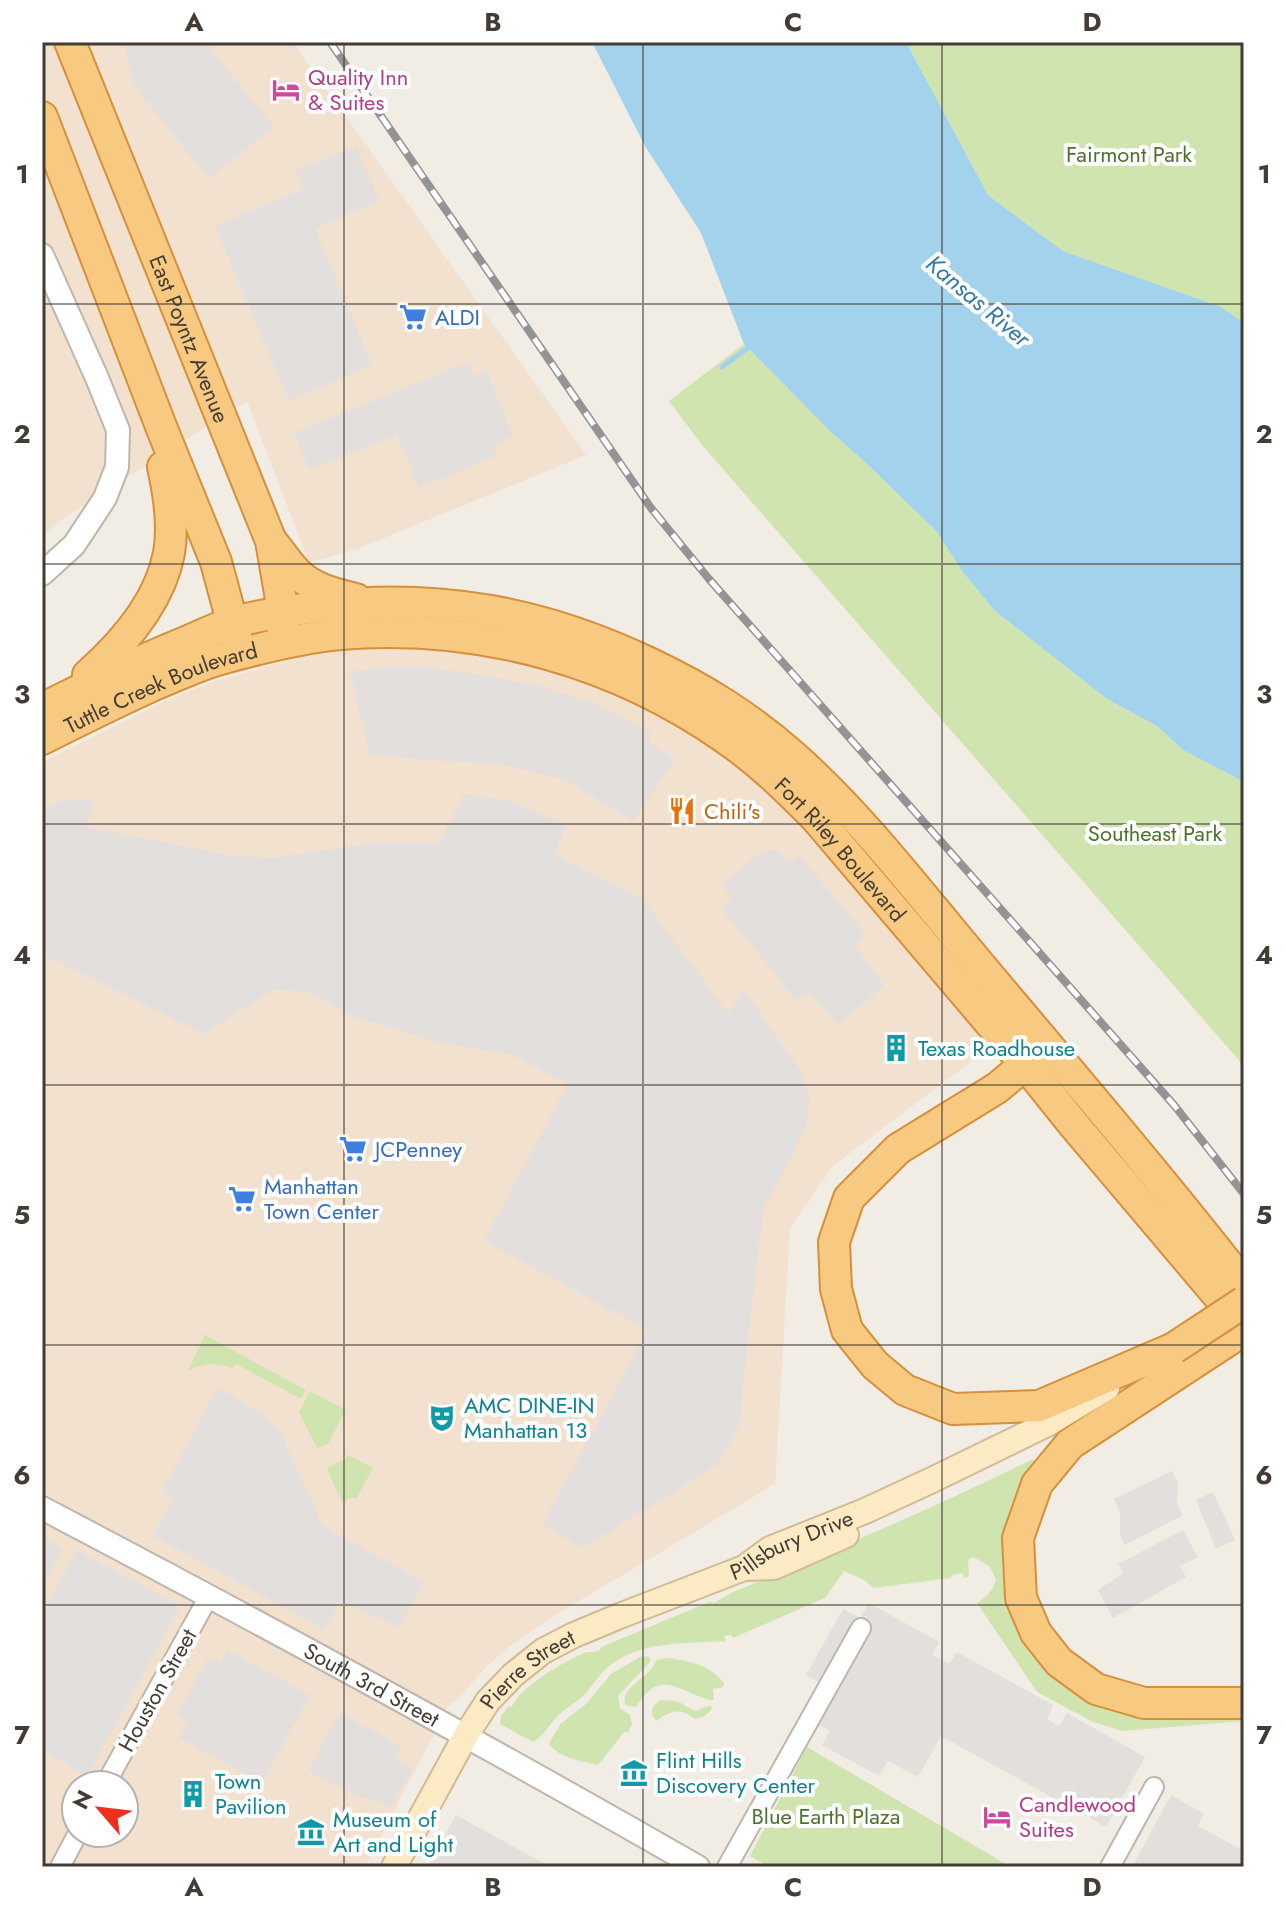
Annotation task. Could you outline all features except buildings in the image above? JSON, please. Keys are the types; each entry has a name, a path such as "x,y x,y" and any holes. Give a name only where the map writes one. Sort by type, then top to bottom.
{"highway":[{"name":"East Poyntz Avenue","path":"70,42 271,541 283,611 284,644"},
{"path":"42,117 216,562 241,654"},
{"path":"44,707 86,677 115,651 140,620 158,585 169,553 170,502 162,460 162,429"},
{"path":"271,541 298,574 310,583 326,591 366,602"},
{"name":"Fort Riley Boulevard","path":"283,611 366,602 431,603 523,617 610,645 704,690 754,724 832,794 873,839 1036,1054 1074,1125 1244,1328"},
{"name":"Tuttle Creek Boulevard","path":"44,707 108,675 233,623 283,611"},
{"name":"Fort Riley Boulevard","path":"284,644 353,633 423,633 483,639 541,651 634,686 685,711 727,739 779,781 816,818 1036,1054 1244,1285"},
{"name":"Tuttle Creek Boulevard","path":"42,739 179,674 221,658 284,644"},
{"path":"1036,1054 997,1088 898,1149 849,1198 834,1242 836,1289 847,1330 875,1365 905,1390 953,1409 1039,1406 1180,1358"},
{"name":"Pillsbury Drive","path":"1180,1358 1244,1302"},
{"name":"Pillsbury Drive","path":"1180,1358 1244,1328"},
{"path":"1180,1358 1070,1444 1037,1484 1018,1538 1021,1598 1036,1633 1059,1662 1096,1689 1144,1703 1244,1703"}],"main road":[{"name":"Pillsbury Drive","path":"744,1568 770,1549 865,1511 1180,1358"},
{"name":"Pierre Street","path":"394,1867 466,1735 488,1701 513,1675 543,1651 574,1635 744,1568"}],"street":[{"path":"42,255 118,430 117,467 105,498 74,545 42,574"},
{"name":"South 3rd Street","path":"42,1508 466,1735 698,1867"},
{"name":"Houston Street","path":"114,1769 209,1596"},
{"path":"727,1867 861,1628"},
{"path":"1110,1867 1154,1787"},
{"path":"60,1867 70,1849"}],"shaded area":[{"path":"42,42 293,42 586,455 357,549 309,563 247,401 67,516 42,536"},
{"path":"124,42 209,42 212,52 274,127 209,179 139,92"},
{"path":"356,146 379,201 315,229 372,365 289,401 215,226 303,189 296,171"},
{"path":"469,362 475,376 487,371 513,436 493,445 497,456 419,488 397,435 309,470 294,433"},
{"path":"422,646 534,663 622,694 708,740 785,804 993,1043 833,1166 790,1228 775,1484 562,1611 488,1665 449,1705 365,1867 42,1867 42,762 163,702 210,683 325,650"},
{"path":"384,667 422,667 483,675 542,687 593,703 651,732 649,742 675,759 633,821 567,781 522,769 370,755 350,672"},
{"path":"464,794 509,801 567,824 554,854 641,898 728,1014 744,989 804,1077 809,1099 807,1125 763,1211 740,1424 718,1464 583,1548 542,1525 648,1330 484,1241 568,1084 512,1055 438,1042 355,1017 305,991 273,990 204,1034 42,956 42,810 63,800 94,800 86,827 233,856 272,858 374,843 439,843"},
{"path":"776,849 789,863 799,855 866,935 855,945 884,986 838,1025 809,992 797,1001 722,909 732,897 722,885 756,855"},
{"path":"217,1388 262,1413 280,1432 323,1526 424,1582 399,1627 340,1601 324,1629 153,1536 172,1501 163,1490"},
{"path":"1172,1471 1178,1483 1177,1504 1183,1515 1125,1545 1120,1535 1120,1512 1114,1499"},
{"path":"1213,1492 1235,1540 1216,1549 1196,1500"},
{"path":"1183,1530 1198,1557 1180,1566 1186,1577 1113,1618 1098,1590 1123,1573 1118,1564"},
{"path":"42,1537 63,1549 42,1588"},
{"path":"77,1550 180,1606 91,1769 74,1769 42,1751 42,1615"},
{"path":"869,1603 939,1642 932,1655 949,1664 957,1652 1053,1705 1047,1719 1059,1726 1067,1713 1145,1757 1106,1827 941,1736 918,1777 888,1761 879,1776 822,1745 830,1731 802,1715 820,1683 806,1675 843,1609 860,1618"},
{"path":"228,1650 310,1695 262,1783 179,1738 188,1722 177,1715 208,1658 220,1664"},
{"path":"339,1712 402,1747 395,1759 413,1769 390,1808 309,1772"},
{"path":"1171,1795 1204,1814 1198,1826 1244,1851 1244,1867 1132,1867"},
{"path":"456,1815 543,1863 541,1867 428,1867"}],"green space":[{"name":"Fairmont Park","path":"906,42 1244,42 1244,323 1220,307 1063,251 988,195"},
{"name":"Southeast Park","path":"744,344 937,532 962,571 995,611 1107,699 1157,726 1183,750 1244,782 1244,1066 702,445 669,401"},
{"path":"205,1335 306,1390 301,1399 236,1364 232,1368 203,1365 187,1372"},
{"path":"310,1391 346,1410 328,1444 317,1448 299,1412"},
{"path":"348,1455 373,1468 356,1499 353,1497 345,1501 341,1500 327,1469"},
{"path":"1033,1459 1035,1462 1010,1508 1002,1559 1010,1610 1035,1656 1072,1688 1115,1711 1130,1714 1244,1712 1244,1721 1122,1731 1093,1722 1037,1692 977,1603 989,1593 996,1580 990,1567 974,1557 968,1560 969,1576 964,1578 963,1573 951,1575 951,1578 873,1588 866,1581 844,1571 825,1598 733,1638 731,1635 724,1636 726,1641 652,1647 625,1656 605,1670 584,1695 533,1742 500,1725 501,1716 522,1692 572,1659 598,1651 709,1602 714,1603"},
{"path":"642,1656 650,1657 650,1662 618,1696 620,1708 630,1715 632,1724 628,1733 625,1731 598,1765 571,1758 553,1749 549,1744 560,1724 586,1704 611,1674"},
{"path":"668,1658 699,1665 718,1677 724,1683 723,1687 713,1689 714,1700 664,1685 646,1694 636,1707 625,1705 627,1692 656,1660"},
{"path":"662,1700 677,1701 695,1711 712,1707 700,1718 675,1712 657,1721 652,1709"},
{"name":"Blue Earth Plaza","path":"807,1747 1011,1867 769,1867 750,1856"}],"water":[{"name":"Kansas River","path":"592,42 906,42 988,195 1063,251 1221,307 1244,323 1244,782 1183,750 1157,726 1107,699 995,611 962,571 937,532 744,344 701,233 645,146"}],"waterway":[{"path":"722,367 753,344"}],"railway":[{"path":"330,42 651,508 709,579 1174,1105 1244,1194"}],"place":[{"name":"Quality Inn & Suites","path":"286,90"},
{"name":"ALDI","path":"413,317"},
{"name":"Chili's","path":"682,811"},
{"name":"Texas Roadhouse","path":"896,1048"},
{"name":"JCPenney","path":"353,1149"},
{"name":"Manhattan Town Center","path":"242,1199"},
{"name":"AMC DINE-IN Manhattan 13","path":"442,1418"},
{"name":"Flint Hills Discovery Center","path":"634,1773"},
{"name":"Town Pavilion","path":"193,1794"},
{"name":"Candlewood Suites","path":"997,1817"},
{"name":"Museum of Art and Light","path":"311,1832"}]}
